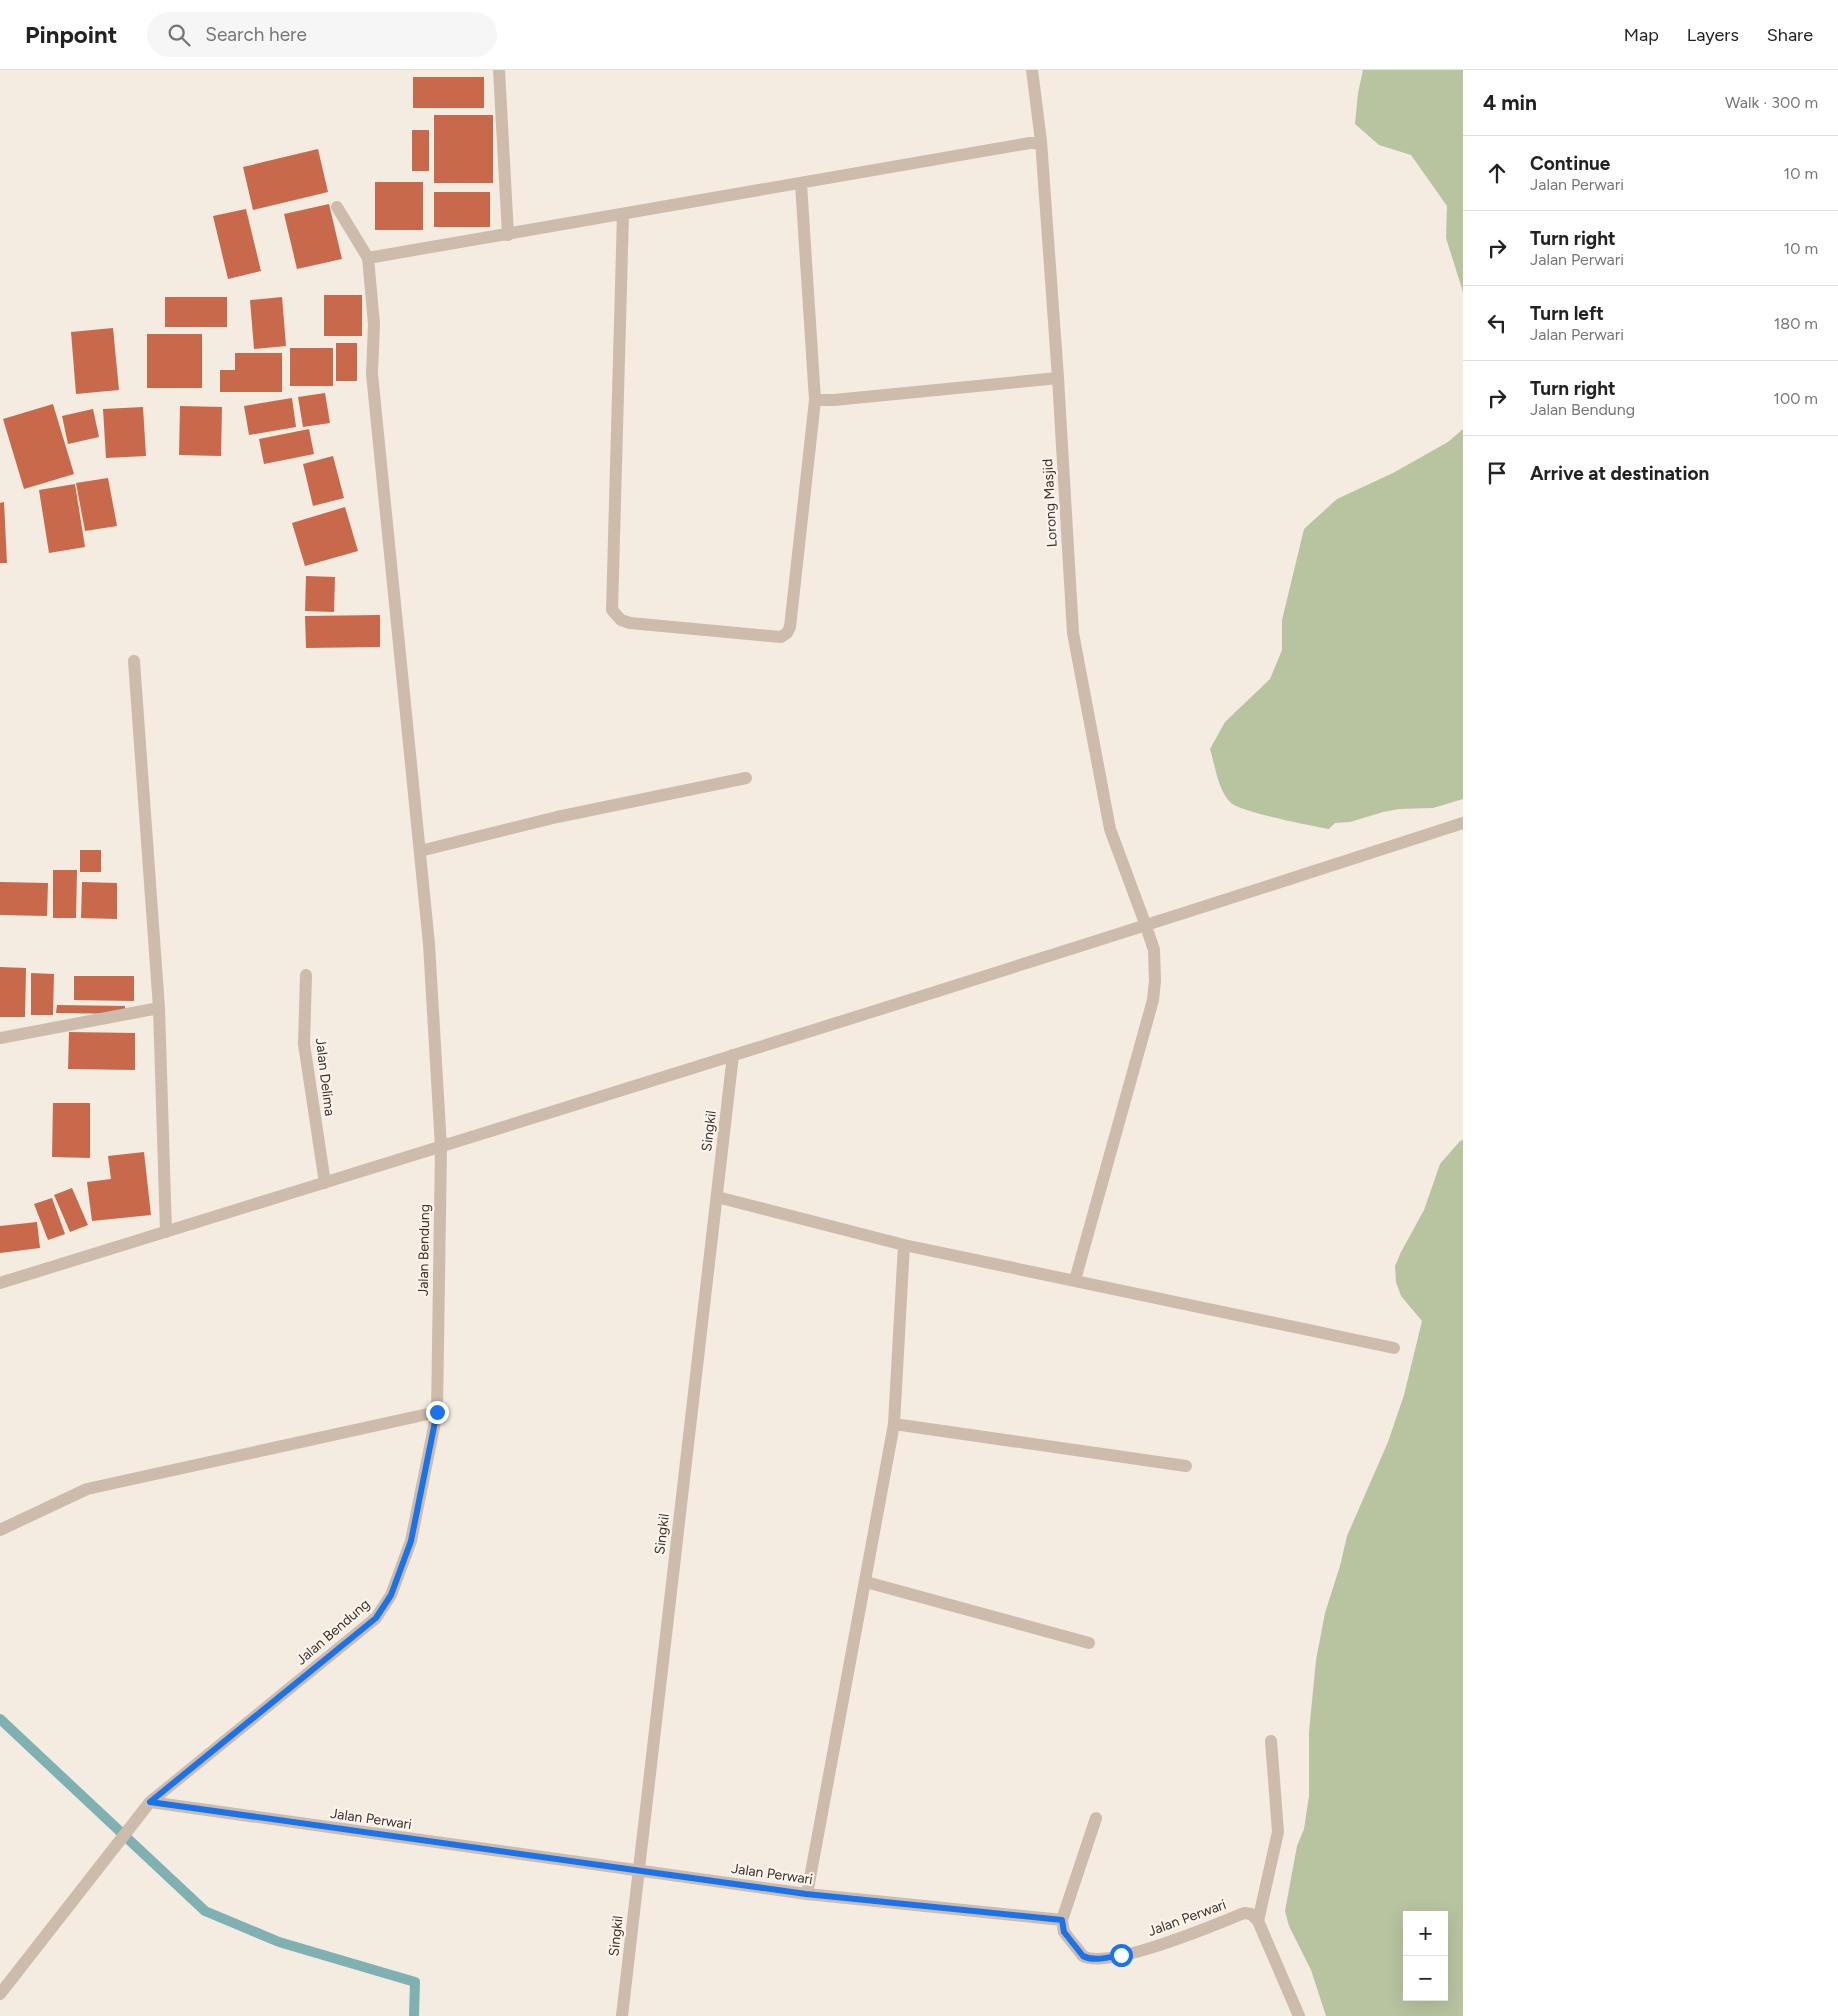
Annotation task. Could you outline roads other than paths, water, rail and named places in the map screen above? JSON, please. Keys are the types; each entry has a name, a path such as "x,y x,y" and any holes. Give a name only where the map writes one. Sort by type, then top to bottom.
{"street":[{"path":"499,70 508,235"},
{"name":"Lorong Masjid","path":"1032,70 1041,141 1058,378 1073,633 1110,829 1154,950 1155,981 1153,1000 1075,1280"},
{"path":"337,208 368,258 1041,141"},
{"path":"623,214 612,610 621,620 630,623 777,637 787,633 790,626 815,400 802,184"},
{"name":"Jalan Bendung","path":"0,1994 147,1805 376,1618 391,1595 411,1541 437,1412 441,1147 420,851 372,374 374,324 368,258"},
{"path":"815,400 834,400 1058,378"},
{"path":"134,661 158,1008 166,1232"},
{"path":"420,851 557,817 746,778"},
{"path":"0,1283 1146,926 1463,823"},
{"name":"Jalan Delima","path":"306,974 304,1044 325,1183"},
{"path":"0,1038 158,1008"},
{"name":"Singkil","path":"622,2016 733,1055"},
{"path":"716,1197 904,1245 1394,1348"},
{"path":"806,1894 866,1582 894,1424 904,1245"},
{"path":"0,1530 86,1489 437,1412"},
{"path":"894,1424 1186,1466"},
{"path":"866,1582 1089,1643"},
{"path":"1271,1741 1278,1832 1258,1921 1299,2016"},
{"name":"Jalan Perwari","path":"147,1805 806,1894 1062,1920 1064,1932 1083,1956 1087,1958 1098,1959 1121,1955 1178,1939 1244,1913 1251,1914 1258,1921"},
{"path":"1062,1920 1096,1818"}],"waterway":[{"path":"0,1719 205,1911 279,1942 415,1982 414,2016"}]}
